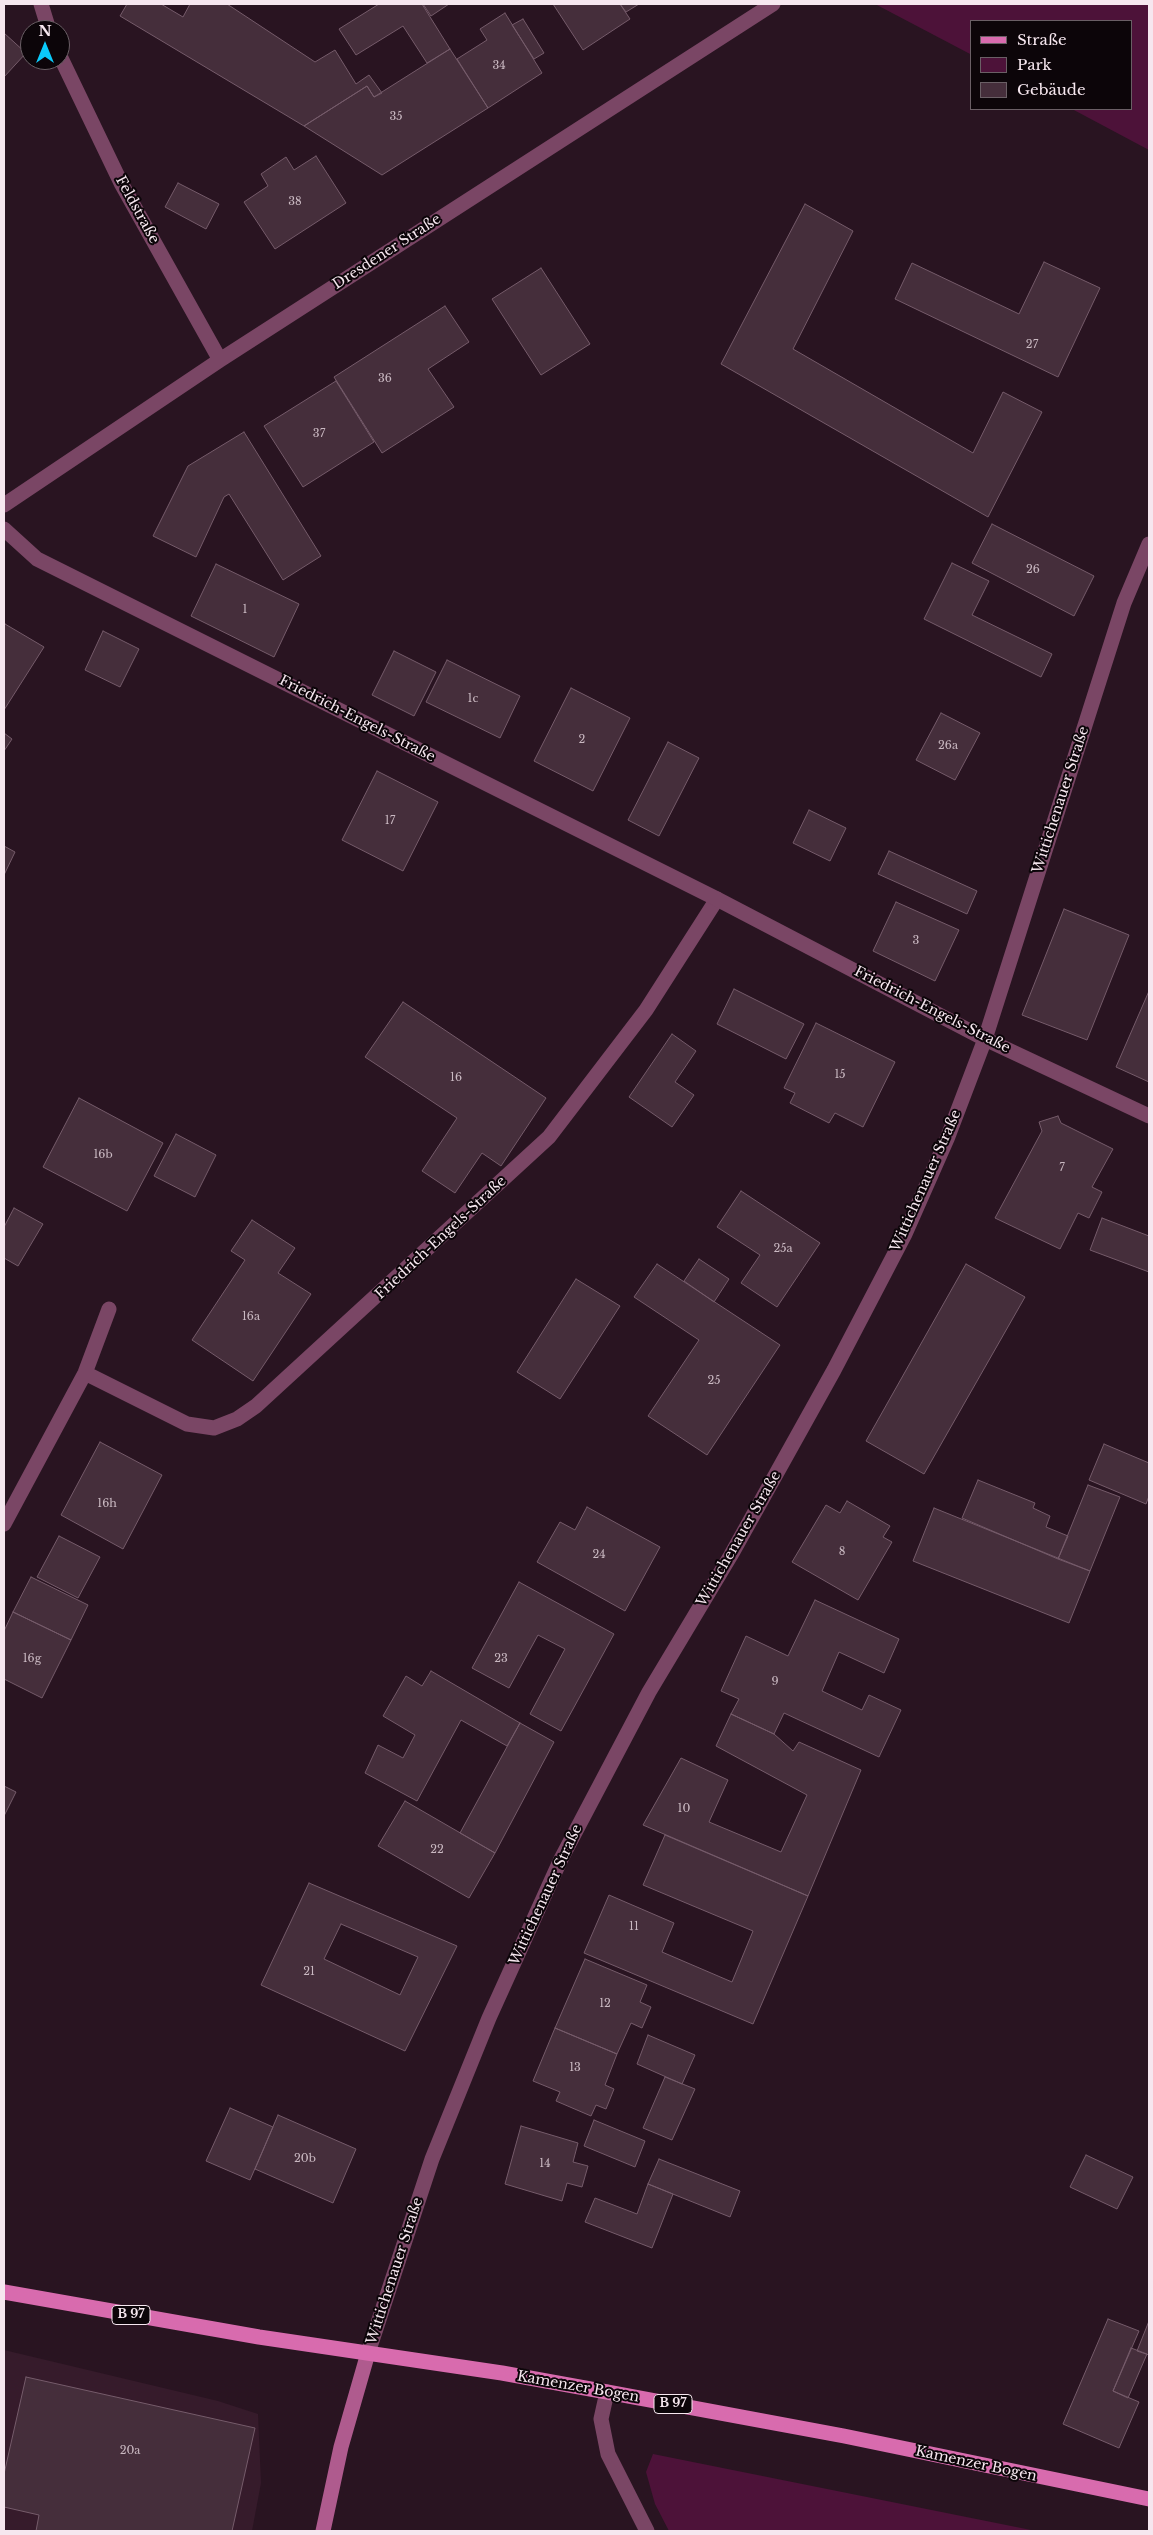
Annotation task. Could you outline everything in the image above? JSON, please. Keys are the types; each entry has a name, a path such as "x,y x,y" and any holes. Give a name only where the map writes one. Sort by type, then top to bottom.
{"main road":[{"name":"Kamenzer Bogen","path":"4,2292 259,2337 606,2392 844,2436 1149,2499"},
{"name":"Wittichenauer Straße","path":"323,2531 341,2447 368,2353"}],"street":[{"path":"41,4 46,20"},
{"name":"Dresdener Straße","path":"4,505 220,360 773,4"},
{"name":"Feldstraße","path":"67,70 121,183 220,360"},
{"name":"Friedrich-Engels-Straße","path":"4,529 37,559 717,899 985,1039 1149,1116"},
{"name":"Wittichenauer Straße","path":"368,2353 429,2166 489,2018 561,1859 649,1692 731,1555 837,1365 896,1251 947,1139 985,1039 1124,604 1149,544"},
{"name":"Friedrich-Engels-Straße","path":"85,1373 187,1424 214,1428 237,1419 256,1406 549,1137 646,1010 717,899"},
{"path":"4,1524 85,1373 109,1310"},
{"path":"606,2392 601,2419 608,2454 647,2531"}],"shaded area":[{"path":"4,2350 218,2401 258,2414 261,2483 252,2531 4,2531"}],"green space":[{"path":"875,4 1149,4 1149,150 1074,110 1133,110 1133,20 970,20 970,54"},
{"path":"653,2454 1036,2531 669,2531 655,2504 646,2472"}],"building":[{"path":"127,4 161,4 183,17 190,4 227,4 315,62 335,50 356,84 369,75 382,93 374,97 367,86 304,126 120,16"},
{"path":"379,4 422,4 450,49 427,63 403,26 356,55 339,29"},
{"path":"423,4 449,4 431,16"},
{"path":"553,4 620,4 630,19 583,50"},
{"path":"620,4 639,4 626,12"},
{"path":"505,13 542,73 488,108 457,59 487,40 480,29"},
{"path":"523,19 544,53 534,59 512,25"},
{"path":"4,33 20,48 20,60 4,77"},
{"path":"450,49 488,108 382,175 304,126 367,86 374,97"},
{"path":"316,156 346,203 275,249 244,202 268,186 261,174 286,157 294,170"},
{"path":"178,183 219,204 206,229 165,207"},
{"path":"805,204 853,231 793,349 973,453 1003,392 1042,412 988,517 721,364"},
{"path":"1044,262 1100,288 1058,377 895,299 912,263 1019,314"},
{"path":"541,268 590,344 541,375 492,299"},
{"path":"445,306 469,342 428,369 454,407 382,453 334,377"},
{"path":"336,381 374,442 303,487 264,426"},
{"path":"244,432 321,556 283,580 229,494 224,497 196,557 153,536 188,466"},
{"path":"992,524 1094,576 1074,616 972,563"},
{"path":"952,563 989,581 972,615 1052,654 1041,677 924,619"},
{"path":"216,564 299,604 274,657 191,616"},
{"path":"5,624 44,647 4,710 4,626"},
{"path":"103,631 139,649 120,687 85,670"},
{"path":"394,651 436,672 414,716 372,695"},
{"path":"447,660 520,696 500,738 426,702"},
{"path":"571,688 630,718 593,791 534,761"},
{"path":"941,713 980,733 955,780 916,760"},
{"path":"4,733 12,739 4,751"},
{"path":"668,742 699,758 659,836 628,820"},
{"path":"377,771 438,802 403,871 342,840"},
{"path":"809,810 846,828 830,861 793,843"},
{"path":"4,846 15,852 4,875"},
{"path":"889,851 977,891 967,914 878,874"},
{"path":"896,902 959,930 935,981 873,951"},
{"path":"1064,909 1129,935 1087,1040 1022,1015"},
{"path":"734,989 804,1024 786,1059 717,1024"},
{"path":"1149,991 1149,1082 1116,1067"},
{"path":"403,1002 546,1098 501,1166 482,1153 455,1193 422,1171 457,1118 365,1057"},
{"path":"816,1023 895,1062 863,1127 835,1113 829,1123 790,1103 795,1093 784,1088"},
{"path":"672,1034 696,1051 675,1082 694,1095 672,1127 629,1097"},
{"path":"79,1098 163,1143 127,1211 43,1167"},
{"path":"1058,1116 1061,1123 1113,1149 1092,1187 1102,1192 1089,1218 1078,1213 1060,1249 995,1218 1042,1131 1039,1122"},
{"path":"176,1134 216,1155 195,1197 154,1176"},
{"path":"741,1191 820,1243 777,1307 741,1283 760,1255 717,1227"},
{"path":"14,1208 43,1224 18,1266 4,1258 4,1227"},
{"path":"1102,1218 1149,1236 1149,1272 1090,1250"},
{"path":"252,1220 295,1248 278,1273 311,1294 253,1381 192,1340 245,1260 231,1251"},
{"path":"699,1259 729,1279 714,1302 684,1281"},
{"path":"657,1264 780,1345 707,1455 648,1416 699,1340 634,1297"},
{"path":"966,1264 1025,1297 924,1474 866,1441"},
{"path":"576,1279 620,1306 560,1399 517,1372"},
{"path":"100,1442 162,1475 123,1549 61,1515"},
{"path":"1104,1444 1149,1463 1149,1496 1146,1504 1089,1480"},
{"path":"978,1480 1035,1503 1033,1508 1050,1516 1046,1527 1068,1536 1058,1559 962,1518"},
{"path":"1088,1485 1120,1497 1090,1571 1058,1559"},
{"path":"847,1501 890,1526 883,1537 892,1542 858,1600 792,1562 826,1505 840,1513"},
{"path":"587,1507 660,1547 625,1611 537,1562 560,1522 575,1530"},
{"path":"934,1508 1090,1571 1069,1623 913,1561"},
{"path":"59,1536 100,1557 78,1598 37,1577"},
{"path":"31,1577 88,1605 71,1640 13,1612"},
{"path":"519,1582 614,1634 561,1731 530,1714 565,1649 538,1635 509,1688 472,1668"},
{"path":"815,1600 899,1639 884,1673 839,1652 822,1691 862,1710 869,1695 901,1710 879,1757 784,1713 774,1734 731,1714 739,1699 721,1691 746,1636 788,1656"},
{"path":"13,1612 71,1640 42,1698 4,1679 4,1631"},
{"path":"431,1671 520,1723 507,1746 461,1720 417,1801 365,1773 378,1745 403,1758 415,1735 383,1716 406,1676 422,1686"},
{"path":"731,1714 774,1734 793,1751 799,1742 861,1770 808,1896 643,1825 681,1758 728,1780 709,1822 781,1852 807,1795 716,1746"},
{"path":"520,1723 554,1742 495,1853 460,1833"},
{"path":"4,1786 16,1792 4,1816"},
{"path":"405,1801 495,1853 469,1898 378,1846"},
{"path":"665,1835 808,1896 753,2024 584,1953 609,1895 674,1923 662,1952 732,1982 753,1931 643,1885"},
{"path":"309,1883 457,1946 405,2051 261,1985","holes":["341,1924 418,1957 400,1995 324,1959"]},
{"path":"585,1959 647,1985 640,2002 651,2007 642,2028 631,2023 617,2054 555,2028"},
{"path":"555,2028 617,2054 605,2085 614,2089 606,2109 596,2105 591,2116 556,2101 560,2092 533,2081"},
{"path":"648,2035 695,2055 682,2084 637,2064"},
{"path":"665,2077 695,2089 672,2140 643,2128"},
{"path":"230,2108 273,2127 250,2180 206,2161"},
{"path":"278,2115 356,2149 333,2203 255,2169"},
{"path":"594,2120 645,2141 635,2167 584,2146"},
{"path":"521,2126 578,2143 573,2162 588,2166 582,2187 567,2183 562,2201 505,2184"},
{"path":"1086,2155 1133,2177 1117,2209 1070,2187"},
{"path":"659,2159 740,2191 730,2217 648,2184"},
{"path":"648,2184 673,2194 652,2248 585,2222 595,2198 637,2214"},
{"path":"1108,2319 1139,2331 1113,2391 1139,2402 1119,2448 1063,2424"},
{"path":"1149,2321 1149,2355 1137,2351"},
{"path":"1131,2348 1147,2354 1128,2398 1113,2391"},
{"path":"26,2377 255,2428 232,2531 36,2531 39,2515 4,2507 4,2474"}]}
